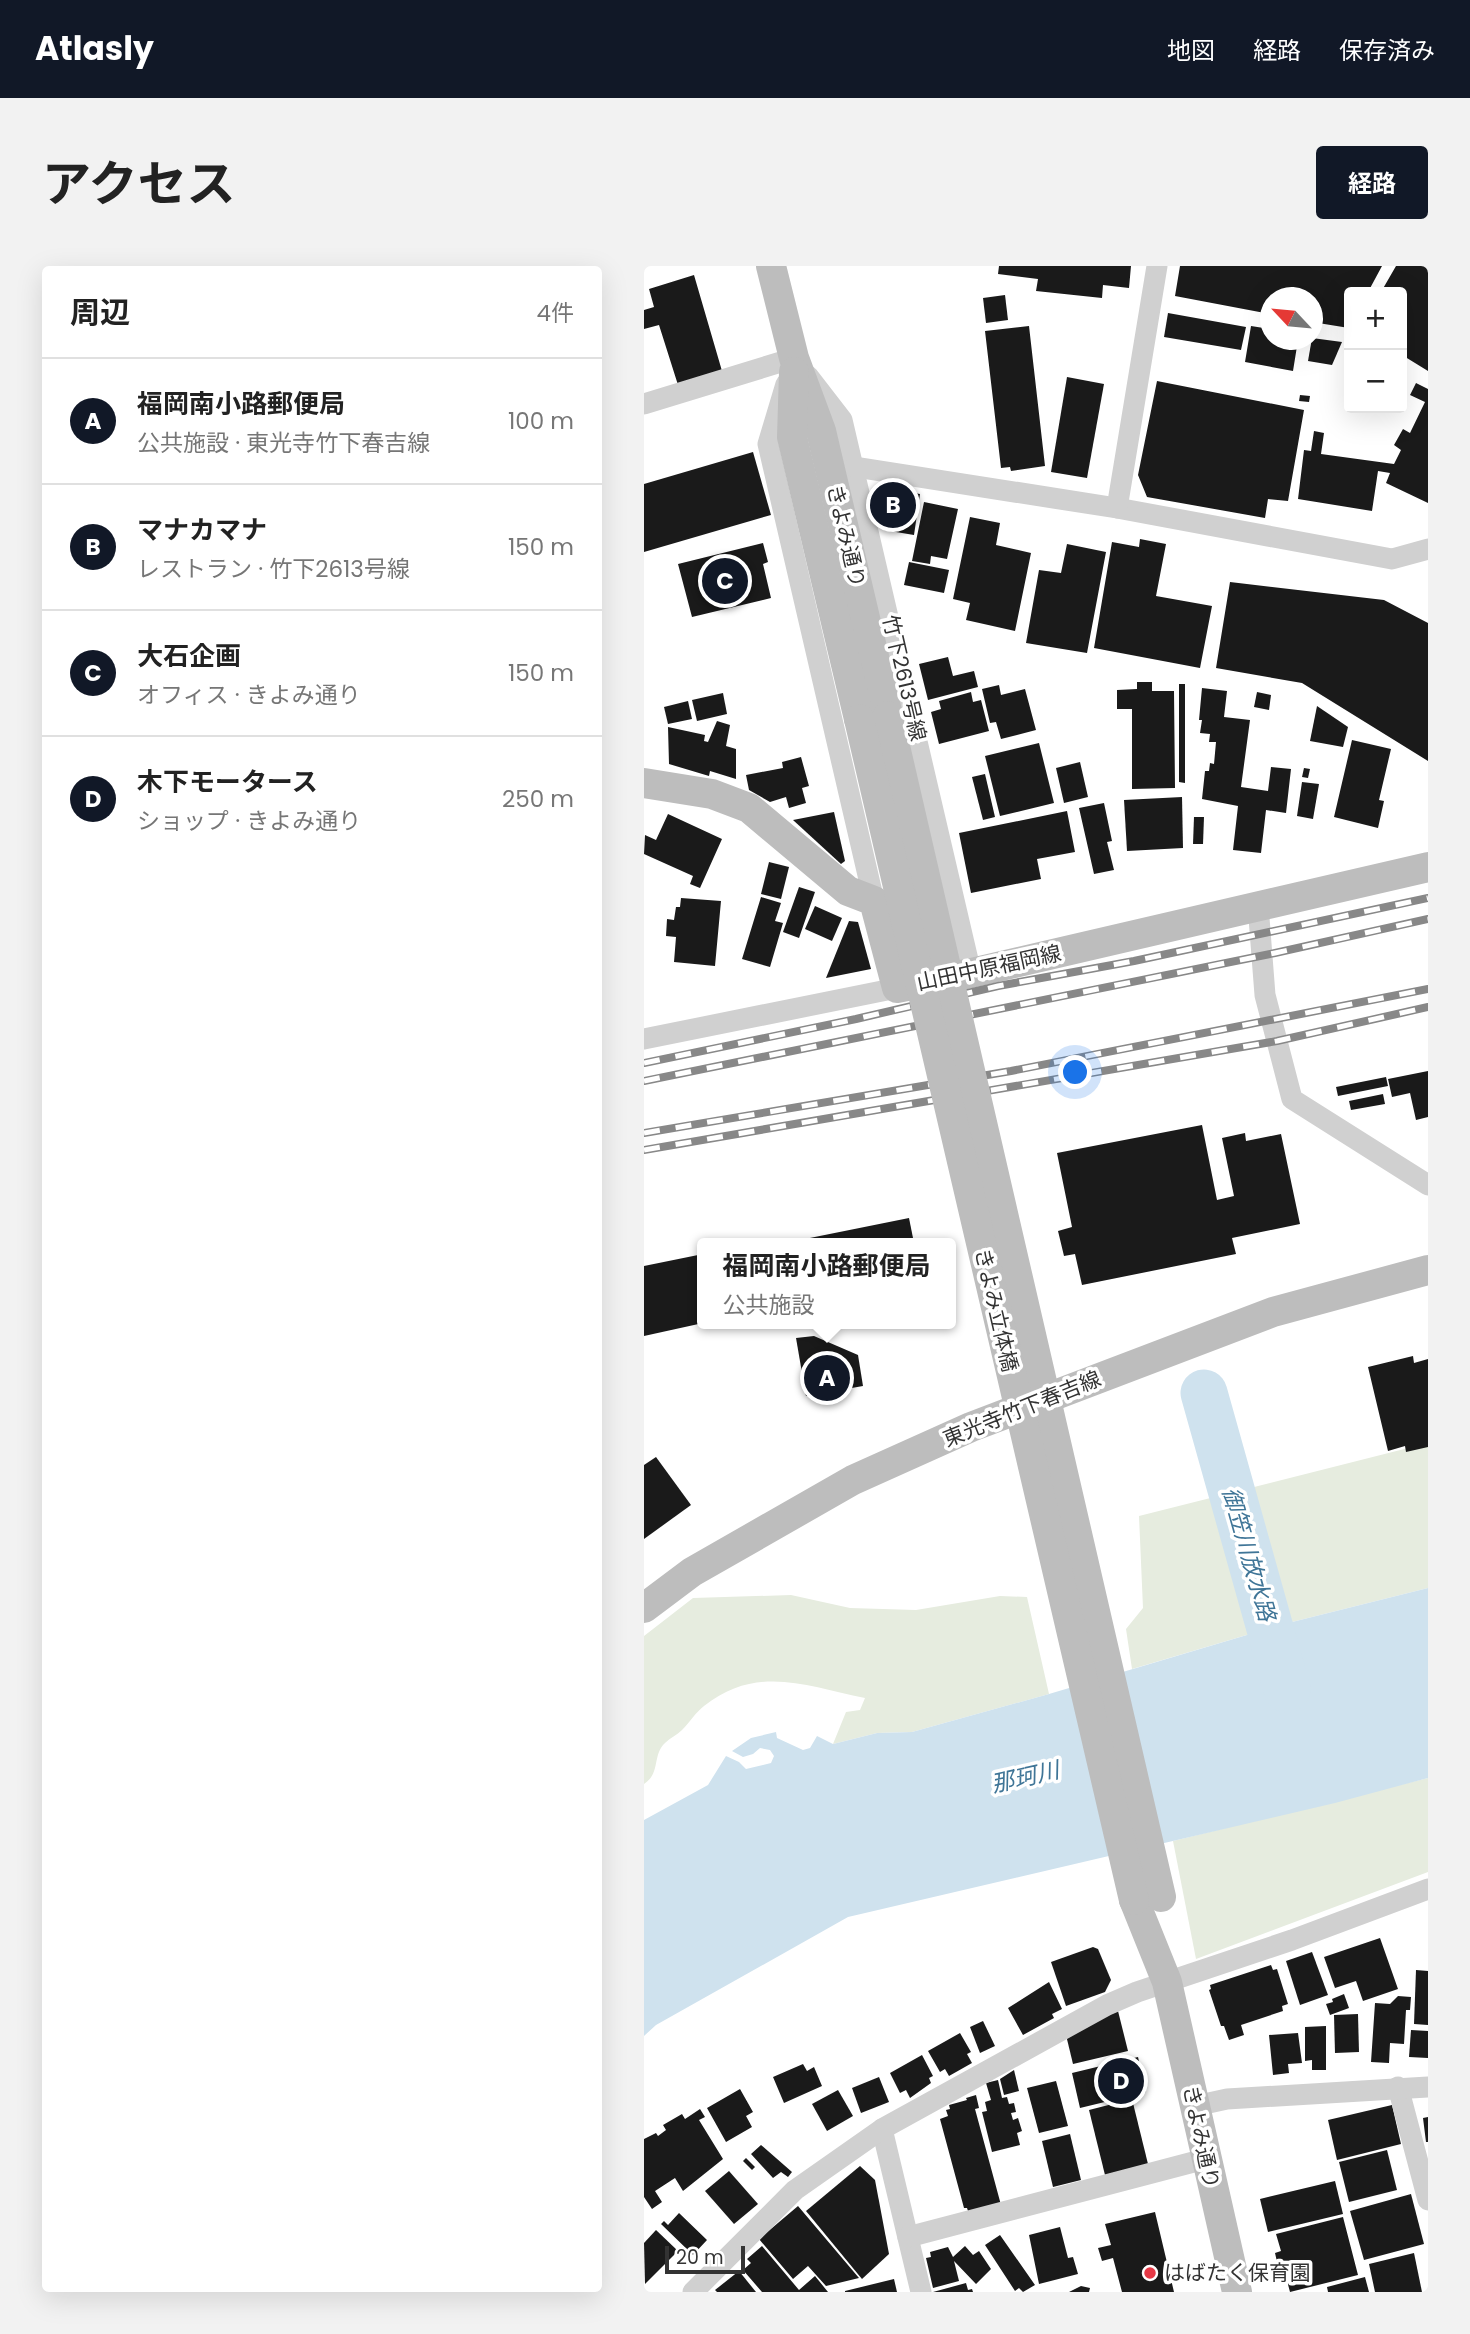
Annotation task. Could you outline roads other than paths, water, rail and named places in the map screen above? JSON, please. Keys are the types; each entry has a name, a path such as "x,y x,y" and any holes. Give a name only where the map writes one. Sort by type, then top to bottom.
{"street":[{"name":"きよみ通り","path":"771,266 794,358 821,431 874,718"},
{"path":"1117,508 1157,266"},
{"path":"644,404 794,358"},
{"path":"794,358 768,444 874,901"},
{"name":"竹下2613号線","path":"794,358 842,420 971,973"},
{"path":"855,467 1117,508 1392,559 1428,549"},
{"name":"きよみ立体橋","path":"874,718 1148,1898"},
{"path":"644,783 712,794 749,808 848,891 874,901"},
{"name":"山田中原福岡線","path":"874,901 897,988 1428,867"},
{"path":"1258,905 1265,995 1292,1099 1428,1185"},
{"path":"644,1039 897,988"},
{"name":"東光寺竹下春吉線","path":"644,1608 692,1572 853,1480 971,1427 1273,1312 1428,1270"},
{"path":"692,2292 795,2190 882,2129 1107,2005 1428,1889"},
{"name":"きよみ通り","path":"1148,1898 1237,2292"},
{"path":"1398,2087 1428,2200"},
{"path":"1195,2106 1227,2099 1428,2087"},
{"path":"882,2129 922,2292"},
{"path":"908,2237 1205,2159"}],"water":[{"name":"那珂川","path":"1428,1588 1428,1778 1335,1803 848,1917 656,2025 644,2036 644,1820 708,1785 726,1756 746,1769 771,1763 774,1756 770,1750 760,1748 743,1757 732,1751 751,1738 776,1732 777,1738 803,1750 810,1748 817,1736 833,1744 877,1733 912,1732 1280,1625"}],"waterway":[{"name":"御笠川放水路","path":"1204,1393 1287,1689"}],"railway":[{"path":"644,1063 998,986 1134,961 1428,898"},
{"path":"644,1081 1275,953 1428,919"},
{"path":"644,1133 1011,1071 1428,989"},
{"path":"644,1150 1277,1041 1428,1007"}],"place":[{"name":"マナカマナ","path":"893,505"},
{"name":"大石企画","path":"725,581"},
{"name":"福岡南小路郵便局","path":"827,1378"},
{"name":"木下モータース","path":"1121,2081"},
{"name":"はばたく保育園","path":"1150,2273"}]}
